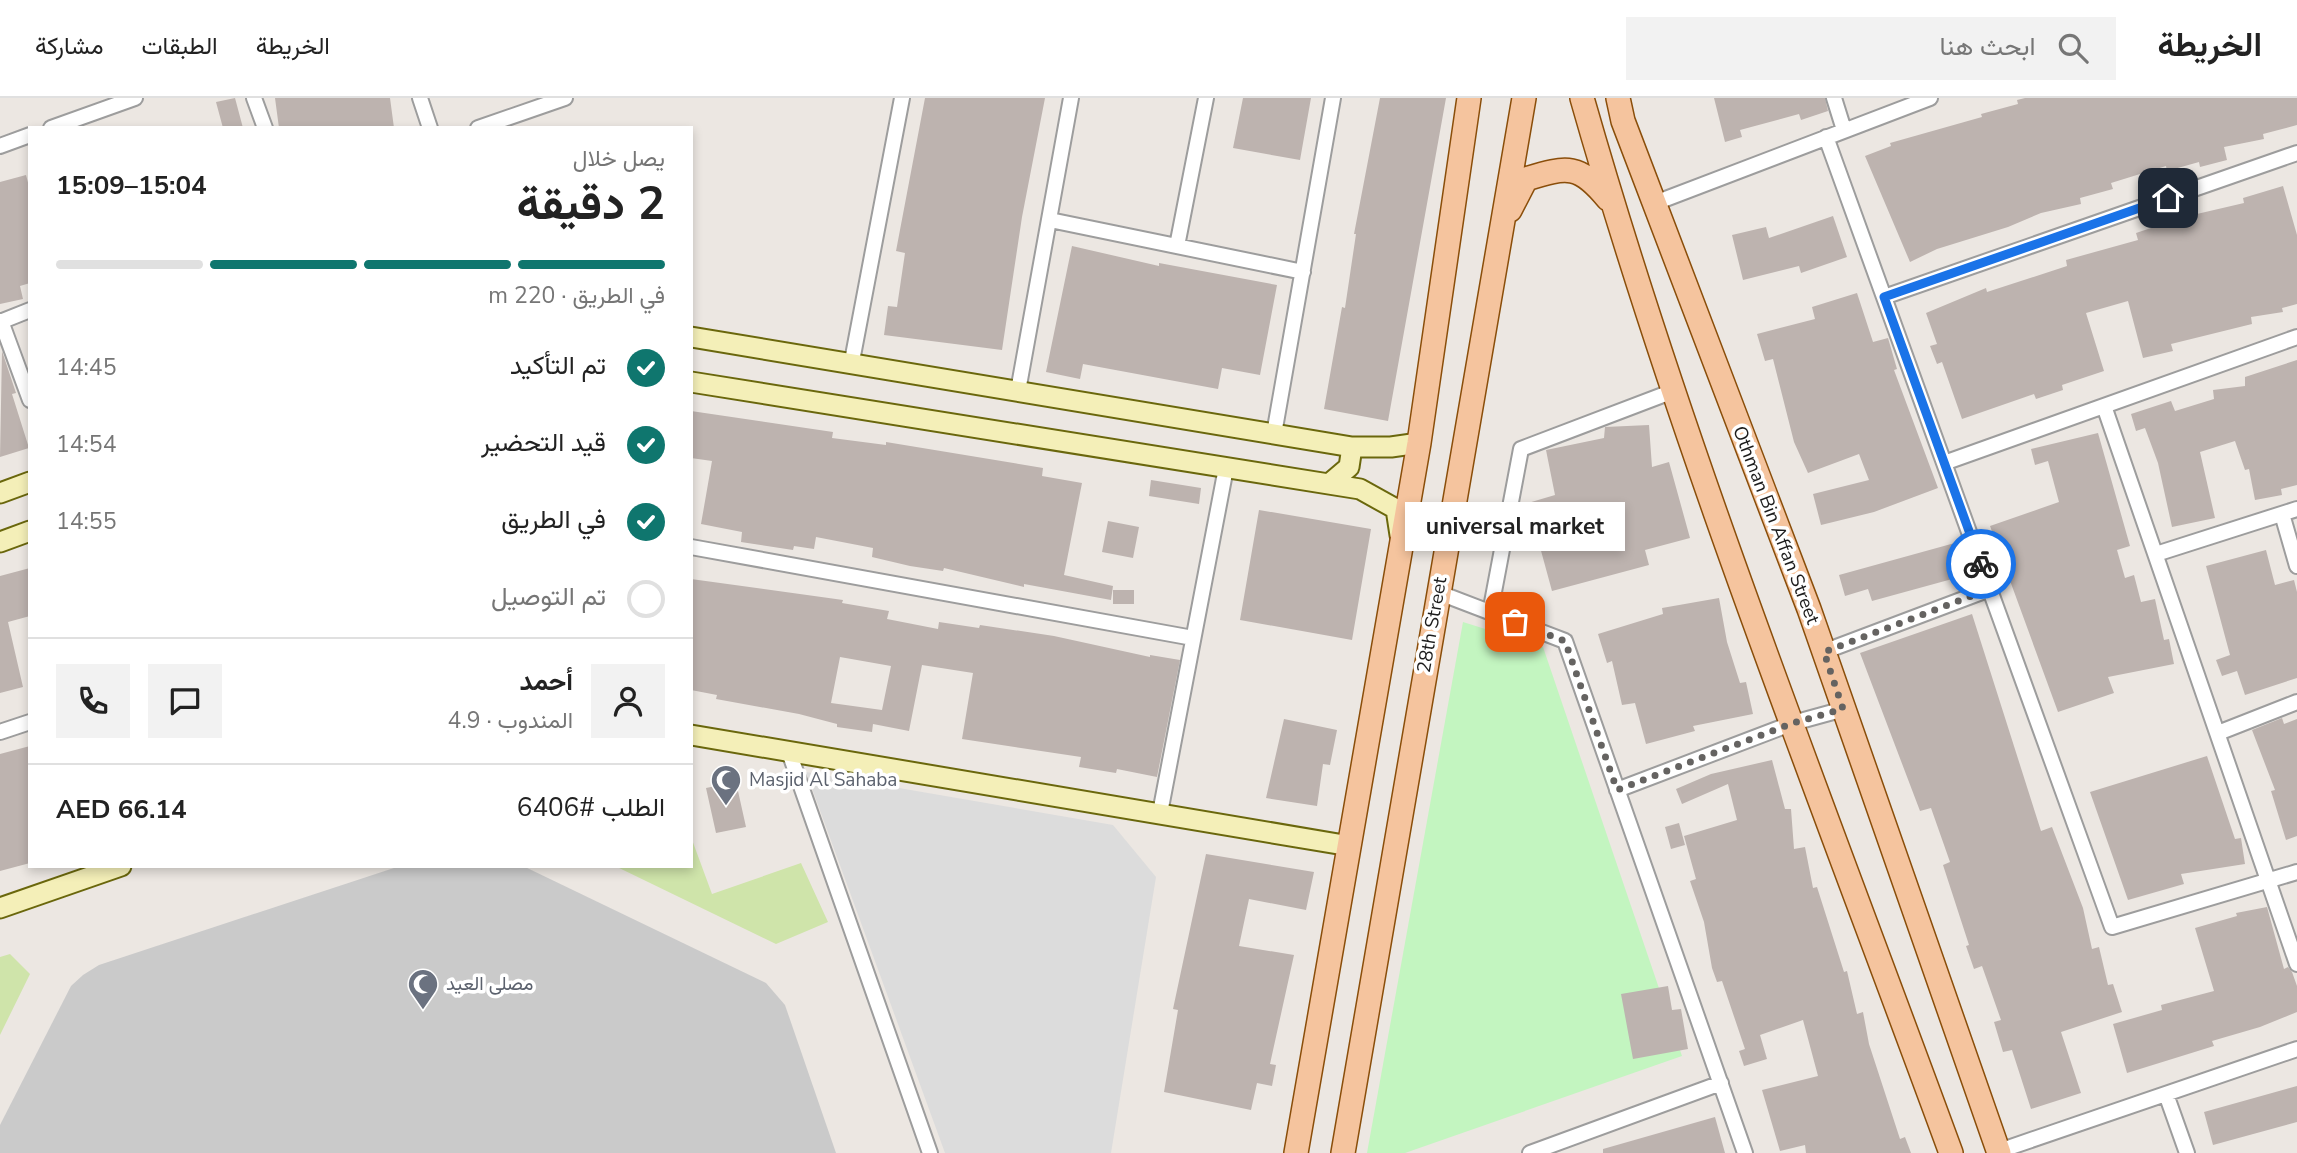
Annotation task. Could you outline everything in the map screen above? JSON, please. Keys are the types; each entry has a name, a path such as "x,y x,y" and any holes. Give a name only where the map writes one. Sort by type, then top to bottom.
{"main road":[{"name":"28th Street","path":"1343,1153 1437,592 1524,98"},
{"path":"1582,98 1613,205 1743,590 1951,1153"},
{"name":"Othman Bin Affan Street","path":"1618,98 1824,652 1999,1152"},
{"path":"1296,1153 1419,443 1470,103"},
{"path":"1499,232 1526,179 1559,169 1590,177 1613,205"}],"street":[{"path":"57,126 135,98"},
{"path":"254,98 264,126"},
{"path":"420,98 429,126"},
{"path":"484,126 565,98"},
{"path":"852,361 902,98"},
{"path":"1018,391 1072,98"},
{"path":"1177,246 1206,98"},
{"path":"1274,434 1333,98"},
{"path":"1834,98 1844,130"},
{"path":"1655,203 1930,98"},
{"path":"0,146 28,136"},
{"path":"1826,137 2112,927 2297,872"},
{"path":"1884,297 2297,153"},
{"path":"1050,220 1303,272"},
{"path":"28,311 0,321 28,395"},
{"path":"693,337 852,361 1352,447 1391,447 1419,443"},
{"path":"1944,463 2297,337"},
{"path":"693,383 1360,489 1396,509 1401,538"},
{"path":"1490,613 1521,449 1675,390"},
{"path":"2104,406 2297,964"},
{"path":"1329,484 1349,467 1352,447"},
{"path":"1160,813 1226,468"},
{"path":"0,492 28,483"},
{"path":"2156,554 2297,509"},
{"path":"2282,514 2297,566"},
{"path":"0,542 28,532"},
{"path":"693,547 1193,638"},
{"path":"1824,652 1990,589"},
{"path":"1437,592 1565,641 1745,1153"},
{"path":"2218,733 2297,702"},
{"path":"1617,790 1793,723 1843,709"},
{"path":"0,732 28,723"},
{"path":"693,735 1350,846"},
{"path":"789,752 930,1153"},
{"path":"0,908 115,868"},
{"path":"1999,1152 2297,1049"},
{"path":"1530,1153 1567,1146 1721,1083"},
{"path":"2166,1094 2187,1153"}],"shaded area":[{"path":"806,772 1113,825 1156,877 1111,1153 945,1153"},
{"name":"مصلى العيد","path":"394,868 527,868 766,983 785,1005 836,1153 0,1153 0,1125 71,986 99,965"}],"green space":[{"path":"1463,622 1543,647 1682,1056 1405,1153 1367,1153"},
{"path":"693,842 712,894 801,863 828,922 776,944 619,868 693,868"},
{"path":"10,954 30,974 0,1035 0,957"}],"building":[{"path":"235,98 242,126 222,126 216,102"},
{"path":"275,98 390,98 394,126 279,126"},
{"path":"925,98 1045,98 1022,217 1002,350 884,335 888,306 897,307 905,253 896,251"},
{"path":"1243,98 1311,98 1300,160 1233,148"},
{"path":"1380,98 1446,98 1388,421 1324,409 1342,307 1345,308 1354,234"},
{"path":"1714,98 1825,98 1828,111 1801,120 1799,114 1740,130 1742,137 1725,142"},
{"path":"2297,98 2297,125 2263,134 2264,139 2224,147 2227,160 2200,167 2199,162 2167,171 2166,166 2111,183 2113,189 2080,198 2081,204 2041,213 2008,227 1937,249 1910,262 1865,156 1891,146 1890,143 1982,117 1981,114 2018,104 2017,100"},
{"path":"26,175 28,284 20,286 23,299 0,304 0,182"},
{"path":"2283,186 2297,235 2297,304 2282,308 2283,312 2251,317 2252,324 2171,344 2173,351 2143,358 2128,301 2086,313 2104,371 2062,385 2063,390 2036,399 2034,394 1962,419 1942,362 1937,364 1930,346 1937,344 1926,313 1986,288 1987,292 2067,266 2066,260 2138,240 2136,233 2184,217 2244,203 2243,198"},
{"path":"1833,216 1847,257 1801,273 1799,266 1743,280 1732,235 1766,227 1769,238"},
{"path":"1072,246 1159,266 1159,263 1277,285 1260,375 1222,368 1218,389 1083,364 1080,379 1046,372"},
{"path":"1857,293 1873,342 1888,338 1897,369 1894,370 1938,488 1874,512 1821,525 1813,494 1869,480 1859,454 1808,473 1794,442 1773,359 1765,361 1757,334 1815,319 1812,307"},
{"path":"2,351 16,393 12,394 28,448 0,457"},
{"path":"2297,360 2297,485 2281,489 2282,495 2255,500 2249,469 2245,470 2235,441 2200,452 2215,518 2172,527 2158,463 2145,428 2136,431 2131,414 2171,401 2175,411 2214,399 2213,390 2245,386 2245,377"},
{"path":"693,411 833,432 832,438 886,445 886,442 1043,468 1042,476 1082,483 1064,575 1113,586 1111,600 1024,584 1024,587 944,568 943,571 910,566 872,557 873,548 816,537 814,549 794,546 793,550 741,542 742,532 701,524 712,461 693,458"},
{"path":"1649,425 1652,467 1669,462 1690,538 1645,550 1649,565 1552,591 1528,503 1555,495 1546,450 1604,438 1605,427"},
{"path":"2098,433 2130,546 2117,550 2125,578 2134,575 2141,602 2155,599 2164,640 2169,639 2174,664 2108,677 2114,693 2058,712 1990,526 2059,502 2048,461 2035,465 2031,449"},
{"path":"1151,480 1201,488 1199,504 1149,496"},
{"path":"1259,510 1371,529 1352,640 1240,620"},
{"path":"1108,521 1139,527 1133,558 1102,552"},
{"path":"1962,541 1974,573 1872,601 1868,589 1845,596 1839,575"},
{"path":"2266,550 2275,585 2294,580 2297,592 2297,678 2245,695 2237,671 2222,676 2216,660 2230,655 2206,566"},
{"path":"28,569 28,617 8,622 23,687 0,693 0,576"},
{"path":"693,579 843,600 842,603 889,611 887,619 938,629 939,622 979,628 980,625 1054,636 1150,657 1180,660 1157,777 1117,769 1116,773 1079,767 1081,757 962,739 973,673 922,665 909,731 873,724 872,732 837,727 837,724 799,714 716,699 717,695 693,690","holes":["840,657 891,666 882,710 831,703"]},
{"path":"1113,590 1134,590 1134,604 1113,604"},
{"path":"1719,598 1727,642 1740,683 1746,682 1753,714 1693,726 1695,731 1646,744 1635,703 1622,705 1612,661 1607,663 1598,634 1663,614 1662,608"},
{"path":"1972,614 2041,831 2052,827 2083,908 2092,949 2099,947 2108,985 2113,984 2122,1012 2061,1032 2081,1093 2031,1109 2012,1050 2003,1052 1994,1022 2001,1020 1982,966 1974,969 1966,946 1969,945 1943,865 1950,862 1931,808 1920,811 1860,653"},
{"path":"2282,718 2284,724 2297,719 2297,836 2286,840 2271,791 2275,790 2252,730"},
{"path":"1284,719 1337,730 1330,765 1323,764 1317,806 1266,798"},
{"path":"28,747 28,864 0,871 0,754"},
{"path":"2207,756 2235,839 2241,838 2245,864 2181,874 2184,884 2128,900 2090,792"},
{"path":"1772,760 1785,809 1791,809 1794,849 1805,847 1813,888 1817,887 1844,972 1847,971 1857,1014 1863,1012 1869,1044 1900,1139 1905,1137 1911,1153 1806,1153 1805,1145 1780,1151 1762,1090 1818,1076 1803,1020 1760,1035 1767,1059 1744,1066 1739,1051 1745,1049 1722,981 1717,982 1712,968 1704,922 1690,881 1696,879 1684,836 1737,820 1728,784 1682,804 1676,789 1711,774"},
{"name":"Masjid Al Sahaba","path":"736,782 746,827 716,833 706,788"},
{"path":"1679,823 1685,845 1671,849 1665,827"},
{"path":"1206,854 1314,872 1306,910 1249,899 1239,946 1294,955 1270,1064 1276,1065 1272,1086 1257,1083 1251,1110 1164,1092 1178,1010 1173,1009"},
{"path":"2267,907 2284,969 2288,967 2292,972 2297,986 2297,1012 2260,1027 2212,1041 2214,1046 2127,1073 2113,1024 2162,1010 2161,1005 2214,991 2195,928 2237,916 2236,913"},
{"path":"1668,986 1672,1010 1681,1009 1688,1049 1633,1059 1621,994"},
{"path":"2297,1086 2297,1122 2213,1145 2204,1112"},
{"path":"1715,1117 1725,1153 1603,1153 1603,1149"}],"way so far":[{"path":"1515,622 1565,641 1617,790 1793,723 1843,709 1824,652 1990,589 1981,564"}],"place":[{"name":"universal market","path":"1515,622"},
{"name":"Masjid Al Sahaba","path":"726,807"},
{"name":"مصلى العيد","path":"423,1011"}],"route":[{"path":"1981,564 1884,297 2168,198"}]}
